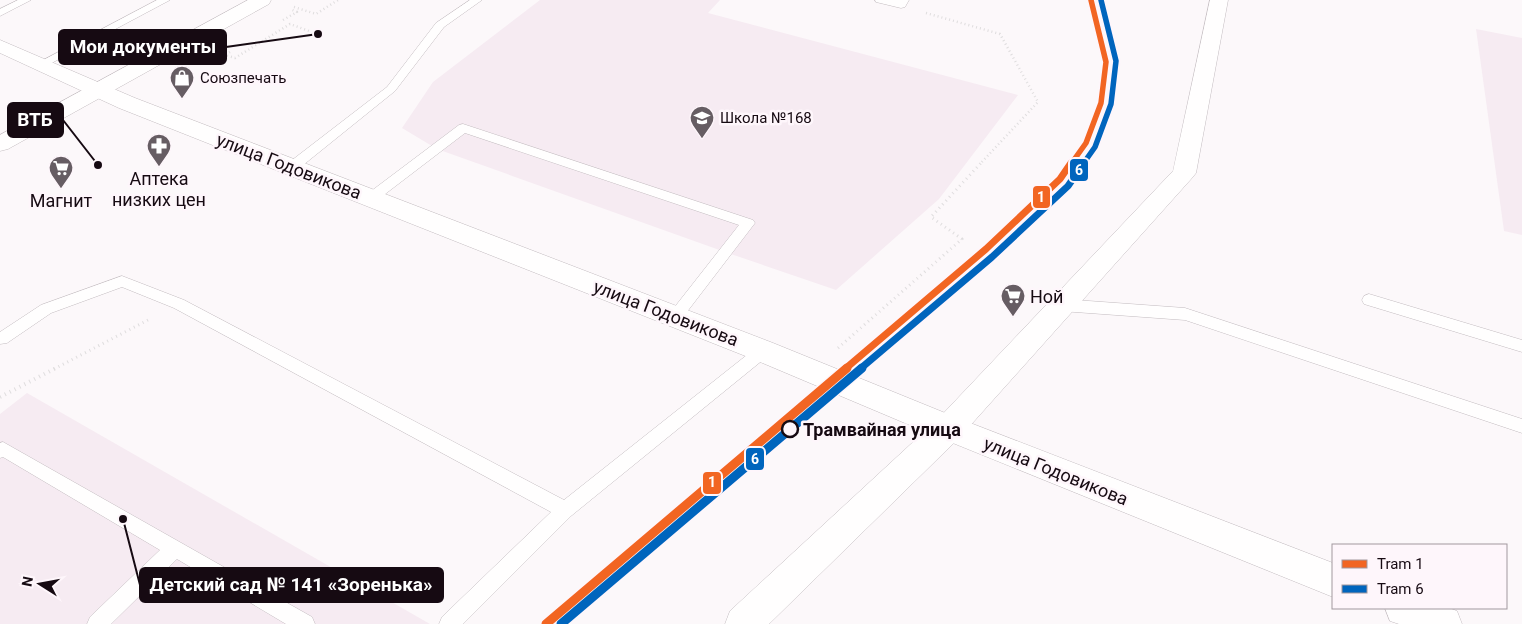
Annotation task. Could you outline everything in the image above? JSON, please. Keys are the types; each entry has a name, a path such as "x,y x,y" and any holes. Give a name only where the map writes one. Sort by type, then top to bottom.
{"street":[{"path":"0,144 262,0"},
{"path":"743,624 948,428 1184,173 1219,0"},
{"name":"улица Годовикова","path":"0,46 97,91 763,351 948,428 1332,580"},
{"path":"1405,609 1444,624"}],"lane":[{"path":"0,12 26,0"},
{"path":"42,64 165,0"},
{"path":"292,167 391,89 440,25 477,0"},
{"path":"880,0 902,3"},
{"path":"371,198 463,128 748,223 675,317"},
{"path":"2,339 46,309 122,280 179,304 565,510"},
{"path":"1369,300 1522,346"},
{"path":"1062,305 1185,314 1522,426"},
{"path":"448,624 565,510 763,351"},
{"path":"0,451 3,449 305,624"},
{"path":"97,624 174,548"}],"path":[{"path":"294,7 316,14 338,0"},
{"path":"811,371 962,239 931,216 1038,102 1000,34 902,3"},
{"path":"281,21 297,12 290,9"},
{"path":"233,50 225,55 235,58 290,24 310,31"},
{"path":"0,397 179,304"}],"shaded area":[{"name":"Школа №168","path":"540,0 720,0 708,13 1018,95 939,199 836,290 437,149 402,128 433,82"},
{"path":"1476,29 1522,38 1522,235 1504,231"},
{"path":"27,393 430,624 0,624 0,414"}],"tram line":[{"name":"1","path":"546,624 986,249 1060,179 1086,143 1101,103 1106,62 1091,0"},
{"name":"6","path":"561,624 992,257 1068,186 1095,147 1111,104 1116,61 1101,0"}],"place":[{"name":"Мои документы","path":"318,34"},
{"name":"Союзпечать","path":"182,99"},
{"name":"Школа №168","path":"702,139"},
{"name":"ВТБ","path":"98,165"},
{"name":"Аптека низких цен","path":"159,167"},
{"name":"Магнит","path":"61,189"},
{"name":"Ной","path":"1013,317"},
{"name":"Трамвайная улица","path":"790,429"},
{"name":"Детский сад № 141 «Зоренька»","path":"123,519"}]}
